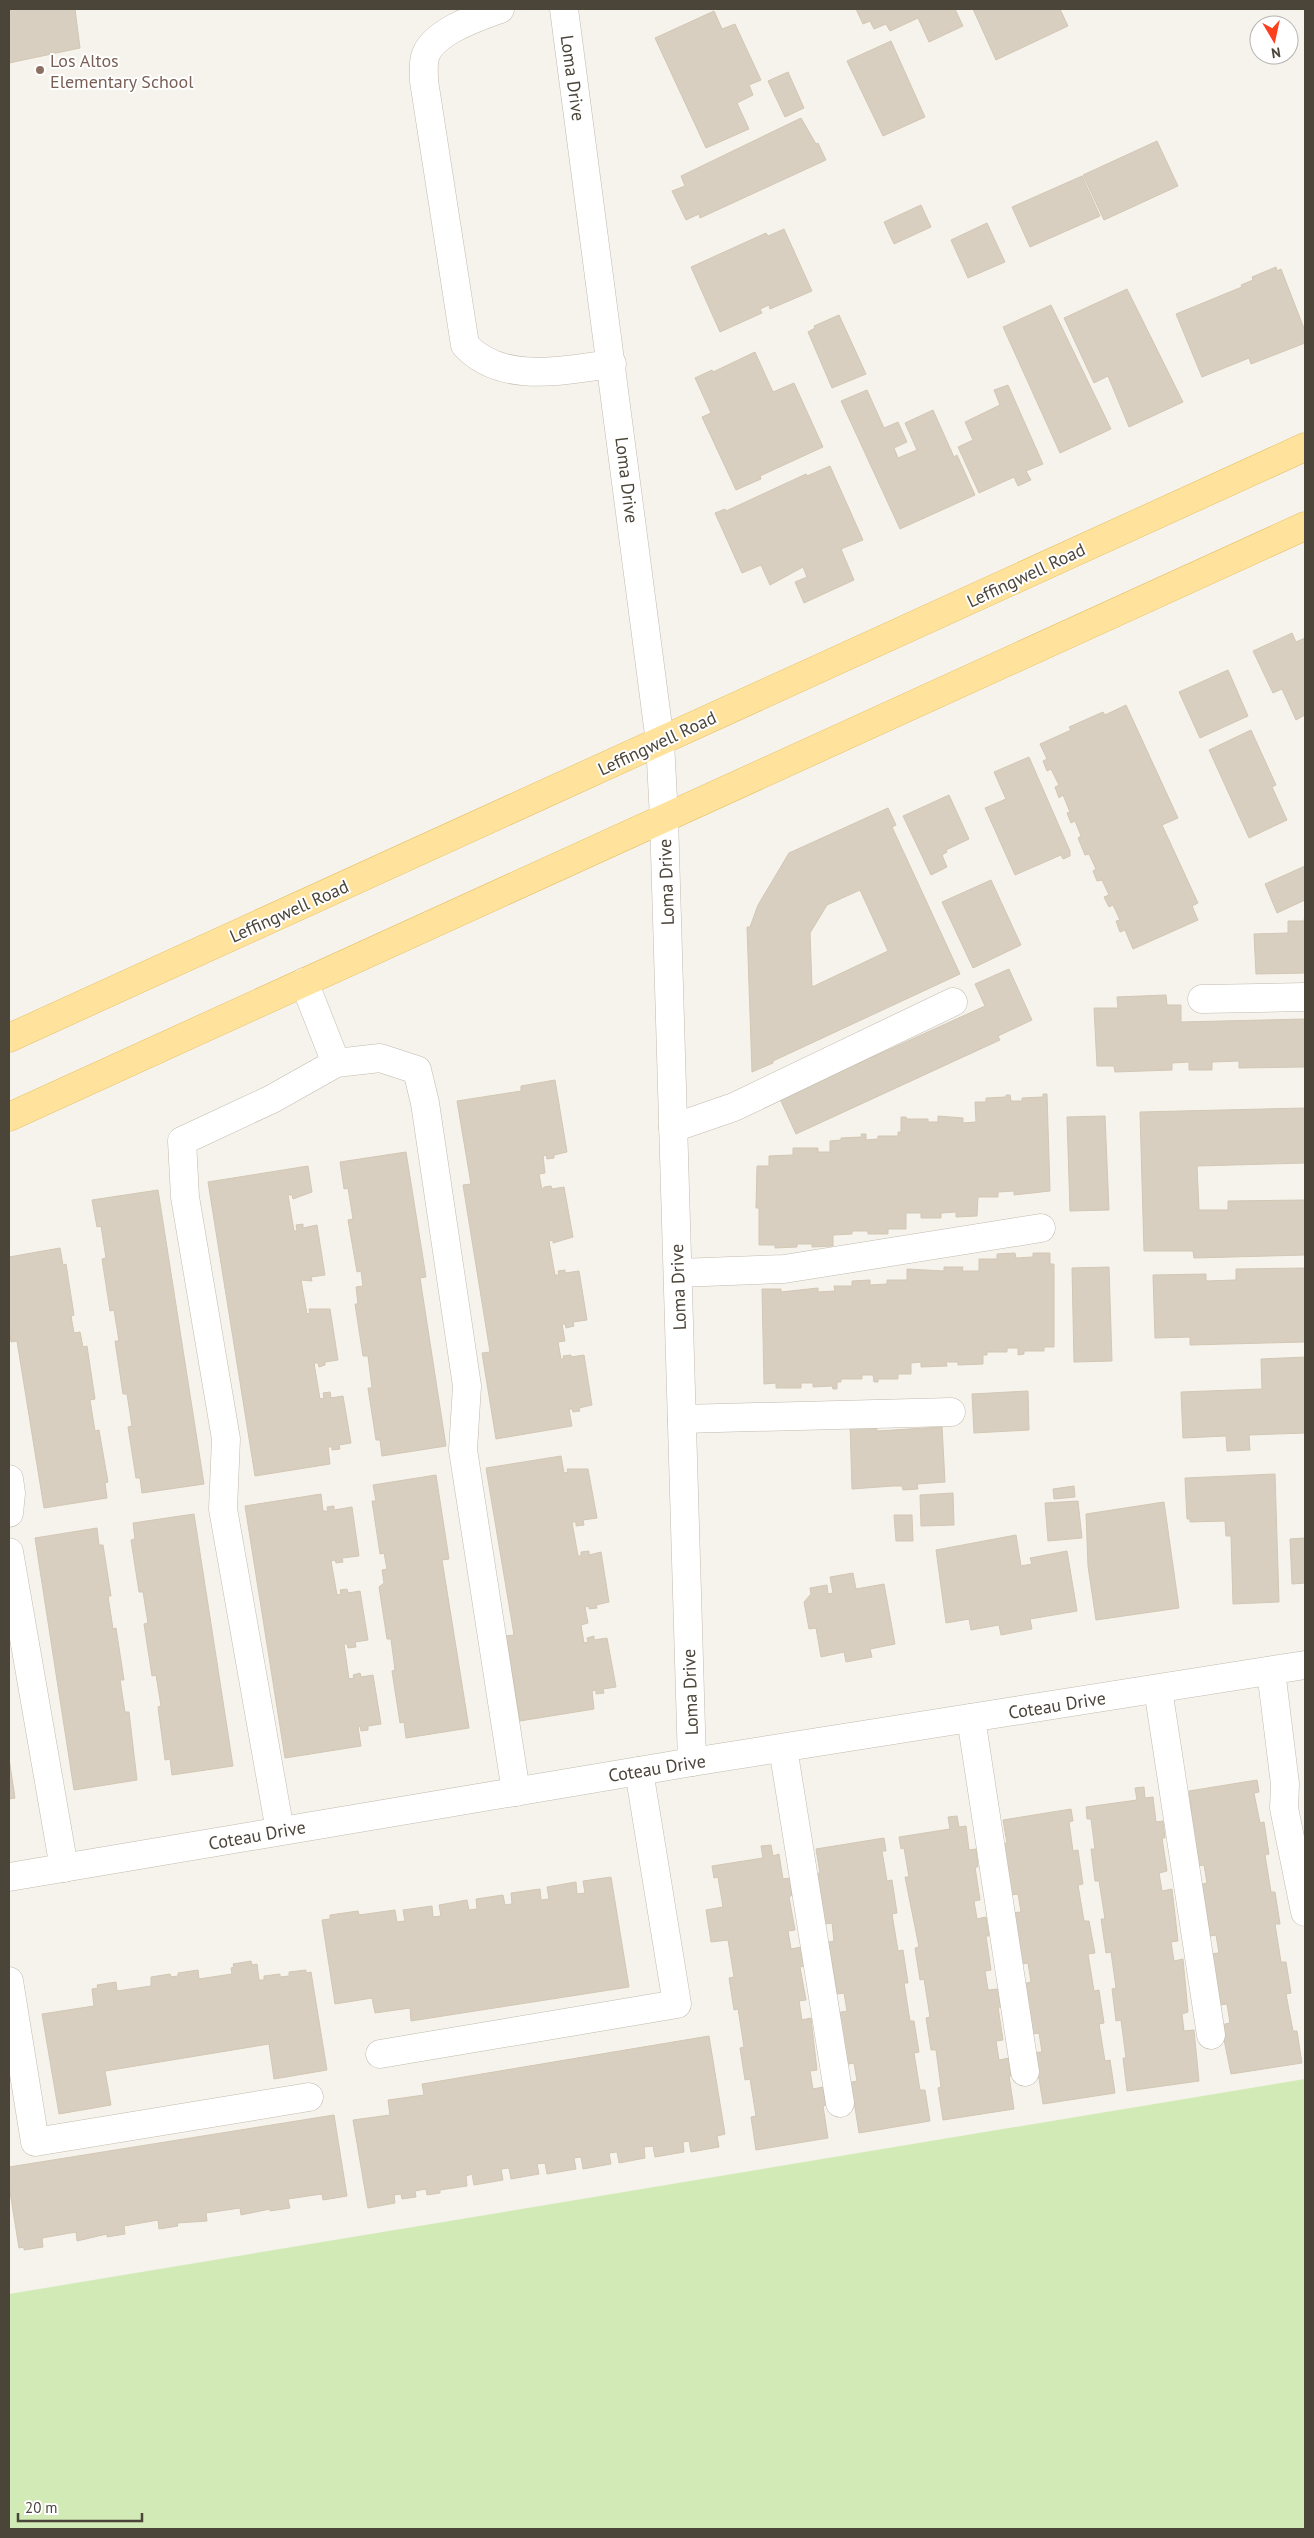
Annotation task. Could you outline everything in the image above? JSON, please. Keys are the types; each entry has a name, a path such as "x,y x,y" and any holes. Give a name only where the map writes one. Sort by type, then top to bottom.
{"main road":[{"name":"Leffingwell Road","path":"9,1038 1305,447"},
{"path":"9,1116 1305,526"}],"street":[{"path":"500,9 467,21 442,35 425,56 424,81 465,345 474,354 491,364 516,371 546,372 612,364"},
{"name":"Loma Drive","path":"564,9 660,742 664,818 692,1762"},
{"path":"304,982 336,1063"},
{"path":"1202,999 1305,997"},
{"path":"673,1128 734,1107 952,1002"},
{"path":"280,1831 224,1509 226,1438 184,1197 182,1141 272,1099 336,1063 380,1058 417,1070 426,1103 467,1386 463,1450 516,1792"},
{"path":"678,1273 784,1270 1041,1228"},
{"path":"682,1419 951,1412"},
{"path":"9,1479 11,1493 9,1513"},
{"path":"9,1552 64,1868"},
{"name":"Coteau Drive","path":"9,1877 692,1762 1305,1666"},
{"path":"1271,1671 1285,1784 1284,1808 1305,1912"},
{"path":"1158,1689 1211,2035"},
{"path":"970,1718 1025,2072"},
{"path":"783,1748 840,2103"},
{"path":"380,2054 677,2004 639,1771"},
{"path":"9,1981 35,2142 309,2097"}],"green space":[{"path":"1305,2079 1305,2529 9,2529 9,2294"}],"building":[{"path":"9,9 75,9 80,48 9,63"},
{"path":"856,9 955,9 963,26 929,42 918,18 890,31 886,24 874,29 870,21 863,24"},
{"path":"973,9 1060,9 1068,26 996,60"},
{"path":"714,11 722,29 735,24 761,80 749,85 753,95 737,103 749,129 706,148 655,38"},
{"path":"891,41 925,117 883,136 847,61"},
{"path":"788,72 804,108 785,117 768,81"},
{"path":"801,118 816,144 818,143 826,160 700,218 699,214 686,220 672,191 685,186 681,176"},
{"path":"1157,141 1178,186 1104,220 1083,175"},
{"path":"1082,176 1100,216 1030,247 1012,207"},
{"path":"921,205 931,227 894,244 884,222"},
{"path":"987,223 1005,262 968,278 951,240"},
{"path":"784,229 812,291 770,309 769,305 760,309 762,313 720,332 691,267 766,233 768,236"},
{"path":"1276,267 1277,271 1281,269 1305,331 1305,343 1251,364 1249,358 1202,377 1176,314 1242,287 1241,285 1253,280 1252,277"},
{"path":"1127,289 1183,402 1129,427 1108,376 1094,383 1064,318"},
{"path":"1051,305 1111,429 1060,453 1003,327"},
{"path":"839,315 866,374 832,388 808,332 815,328 814,326"},
{"path":"755,352 773,392 794,383 823,447 760,476 761,479 736,490 702,417 711,413 695,378 712,370 713,372"},
{"path":"1008,385 1043,464 1026,471 1031,480 1018,486 1014,477 979,493 958,447 973,440 965,422 1000,405 994,390"},
{"path":"867,390 884,428 898,422 907,442 894,448 898,458 917,450 905,423 933,410 954,457 957,455 975,495 900,529 841,401"},
{"path":"830,466 863,540 841,549 854,580 804,603 795,582 807,577 803,567 770,585 761,565 742,573 715,513 725,509 726,511 806,474 807,476"},
{"path":"1292,633 1296,642 1305,638 1305,715 1296,720 1282,689 1273,693 1253,651"},
{"path":"1228,670 1248,716 1200,738 1179,692"},
{"path":"1126,705 1178,818 1162,825 1198,903 1192,906 1198,920 1133,949 1125,930 1120,932 1116,921 1120,920 1113,905 1109,907 1104,897 1109,895 1102,880 1097,881 1093,871 1096,869 1089,854 1085,855 1078,838 1081,836 1075,821 1071,823 1067,813 1070,812 1063,795 1059,798 1055,787 1059,785 1051,769 1047,771 1043,761 1047,759 1040,744 1071,730 1069,727 1103,712 1105,715"},
{"path":"1251,730 1276,785 1272,787 1287,820 1249,838 1209,750"},
{"path":"1029,757 1070,851 1070,856 1063,859 1061,855 1015,875 985,808 1006,799 994,772"},
{"path":"949,795 969,839 946,850 947,852 942,855 947,867 931,875 903,816"},
{"path":"888,808 896,825 892,827 960,974 752,1072 747,927 750,927 758,905 789,853","holes":["860,890 888,951 812,987 810,933 827,905"]},
{"path":"1305,866 1305,900 1277,913 1265,884"},
{"path":"991,880 1021,945 973,968 942,902"},
{"path":"1305,914 1305,973 1256,974 1254,934 1288,933 1288,921 1304,921"},
{"path":"1009,969 1032,1020 998,1036 1000,1040 796,1134 780,1099 985,1006 975,984"},
{"path":"1166,995 1167,1005 1181,1005 1181,1022 1305,1019 1305,1067 1239,1068 1239,1061 1212,1062 1212,1070 1189,1070 1189,1062 1172,1063 1172,1070 1115,1072 1114,1066 1097,1066 1094,1008 1118,1008 1117,997"},
{"path":"555,1080 567,1152 554,1155 554,1158 547,1159 546,1155 543,1156 545,1173 539,1174 542,1190 544,1187 551,1186 552,1189 564,1187 573,1237 553,1243 553,1240 549,1241 555,1275 559,1275 558,1271 565,1270 565,1273 579,1271 587,1320 573,1322 574,1326 566,1328 565,1324 562,1324 565,1341 558,1342 561,1359 564,1359 563,1356 584,1355 592,1405 579,1408 580,1411 573,1412 572,1409 569,1409 572,1426 496,1439 482,1353 490,1352 463,1185 471,1184 457,1101 521,1091 521,1086"},
{"path":"1043,1094 1047,1094 1050,1191 1014,1195 1014,1191 998,1192 998,1197 978,1197 977,1216 956,1217 956,1212 941,1213 941,1218 921,1218 921,1213 906,1213 906,1229 888,1229 888,1234 868,1234 868,1231 852,1231 852,1234 833,1235 833,1246 812,1247 812,1244 797,1244 797,1247 775,1248 775,1245 759,1245 759,1208 756,1208 757,1166 769,1166 769,1156 793,1155 793,1148 818,1148 818,1152 830,1152 830,1141 841,1140 841,1138 862,1137 861,1134 866,1134 866,1140 878,1139 878,1136 898,1136 898,1132 901,1132 901,1117 906,1117 907,1119 928,1119 928,1122 938,1122 938,1116 963,1118 963,1123 976,1122 975,1102 986,1102 986,1098 1006,1097 1006,1095 1010,1095 1011,1101 1022,1101 1022,1098 1043,1097"},
{"path":"1305,1108 1305,1163 1197,1166 1199,1210 1228,1210 1228,1201 1305,1200 1305,1255 1194,1258 1193,1251 1144,1251 1140,1112"},
{"path":"1105,1116 1109,1210 1070,1211 1067,1117"},
{"path":"406,1152 426,1277 420,1278 446,1446 382,1456 380,1440 376,1440 368,1388 372,1388 368,1356 363,1356 355,1304 358,1304 356,1287 363,1286 361,1271 357,1272 348,1220 353,1219 348,1188 344,1189 340,1162"},
{"path":"308,1166 312,1192 293,1199 292,1195 288,1195 294,1231 297,1231 296,1225 303,1224 303,1228 317,1225 325,1275 311,1277 312,1281 301,1280 307,1314 310,1313 309,1309 330,1309 338,1360 325,1362 325,1365 319,1367 318,1363 314,1363 320,1399 324,1398 323,1393 330,1392 331,1398 343,1396 351,1443 339,1445 340,1449 332,1450 332,1447 328,1447 330,1464 255,1476 208,1182"},
{"path":"158,1190 204,1484 142,1493 140,1478 136,1478 128,1427 132,1426 127,1394 123,1394 115,1341 119,1341 114,1310 110,1311 102,1259 106,1258 101,1226 97,1227 92,1200"},
{"path":"60,1248 63,1265 66,1264 74,1315 71,1316 74,1333 80,1332 83,1347 87,1346 95,1399 90,1400 95,1431 99,1430 108,1482 105,1483 107,1498 44,1508 17,1341 11,1342 9,1327 9,1257"},
{"path":"1015,1253 1016,1258 1033,1257 1033,1253 1050,1253 1050,1264 1054,1264 1054,1347 1044,1347 1044,1351 1024,1351 1024,1354 1018,1355 1018,1348 1007,1348 1007,1352 987,1352 987,1355 983,1355 983,1364 958,1365 958,1362 946,1362 947,1366 921,1367 921,1362 911,1363 911,1374 898,1374 898,1379 878,1379 878,1382 874,1382 873,1375 862,1375 862,1379 841,1379 841,1382 837,1382 837,1389 833,1389 832,1386 813,1387 813,1383 801,1383 801,1388 776,1388 776,1383 764,1384 762,1289 781,1289 781,1292 818,1288 818,1292 835,1291 834,1286 852,1286 852,1281 870,1280 870,1285 887,1284 887,1280 907,1280 907,1269 944,1271 944,1267 963,1267 962,1271 979,1271 979,1259 997,1259 997,1254"},
{"path":"1109,1267 1112,1361 1074,1362 1072,1268"},
{"path":"1305,1268 1305,1342 1190,1345 1190,1337 1155,1338 1153,1275 1206,1274 1206,1281 1236,1280 1236,1269"},
{"path":"1305,1357 1305,1433 1249,1435 1250,1450 1227,1451 1226,1436 1183,1438 1181,1392 1262,1389 1261,1359"},
{"path":"1028,1391 1029,1430 974,1433 972,1394"},
{"path":"876,1420 877,1431 942,1427 945,1482 917,1484 918,1489 903,1490 902,1486 893,1486 852,1489 850,1422"},
{"path":"561,1456 564,1473 568,1472 567,1469 588,1469 597,1518 583,1520 584,1525 576,1526 576,1522 572,1522 578,1556 581,1556 581,1552 589,1551 589,1555 601,1552 609,1602 596,1605 597,1608 589,1609 589,1606 585,1607 588,1623 581,1625 584,1643 588,1642 587,1638 594,1636 594,1640 607,1638 616,1687 603,1689 604,1693 596,1694 596,1690 592,1691 594,1709 520,1721 506,1636 514,1635 486,1468"},
{"path":"1275,1474 1279,1602 1233,1604 1231,1536 1226,1536 1225,1521 1190,1522 1190,1519 1187,1519 1185,1478"},
{"path":"436,1475 449,1559 442,1560 469,1728 406,1738 404,1722 400,1723 392,1671 395,1670 391,1639 387,1639 379,1587 384,1583 382,1570 387,1569 384,1553 380,1554 372,1501 376,1501 373,1485"},
{"path":"1074,1486 1075,1497 1054,1499 1053,1489"},
{"path":"953,1493 954,1525 921,1526 920,1495"},
{"path":"321,1494 323,1511 328,1511 327,1507 334,1506 334,1510 352,1507 359,1556 342,1558 343,1562 336,1563 335,1560 331,1561 337,1595 341,1594 340,1590 347,1589 348,1593 360,1591 368,1640 355,1642 356,1647 348,1648 347,1644 344,1644 349,1679 354,1678 353,1675 360,1673 361,1677 373,1675 381,1724 368,1726 368,1730 361,1731 360,1726 358,1727 361,1746 285,1758 245,1506"},
{"path":"1078,1501 1082,1538 1048,1541 1045,1503"},
{"path":"1164,1502 1179,1608 1096,1620 1088,1566 1086,1514"},
{"path":"194,1514 233,1766 172,1775 170,1759 165,1760 158,1707 161,1706 156,1675 152,1676 144,1624 148,1623 143,1592 139,1592 131,1540 135,1539 133,1523"},
{"path":"894,1515 912,1515 913,1541 896,1541"},
{"path":"97,1528 99,1545 103,1545 111,1596 108,1596 113,1629 116,1628 124,1680 120,1680 125,1712 129,1712 137,1780 74,1790 35,1538"},
{"path":"1016,1535 1021,1566 1032,1564 1030,1558 1067,1551 1077,1611 1030,1619 1032,1629 1001,1635 999,1625 971,1630 969,1619 946,1623 936,1550"},
{"path":"1305,1538 1305,1583 1292,1584 1290,1539"},
{"path":"853,1573 856,1589 884,1584 895,1644 870,1649 872,1657 846,1662 844,1652 821,1657 816,1628 809,1629 804,1602 811,1594 810,1588 827,1585 828,1594 833,1593 830,1577"},
{"path":"9,1758 15,1798 9,1799"},
{"path":"1257,1780 1259,1792 1254,1793 1260,1823 1264,1822 1269,1854 1265,1855 1271,1892 1275,1892 1280,1924 1275,1924 1281,1962 1286,1962 1291,1993 1286,1994 1293,2031 1297,2031 1302,2063 1231,2074 1221,2025 1230,2023 1227,2004 1220,2005 1209,1954 1219,1953 1216,1935 1210,1936 1205,1903 1201,1903 1198,1885 1207,1883 1204,1865 1198,1866 1187,1815 1192,1814 1189,1791"},
{"path":"1144,1787 1145,1798 1153,1797 1156,1822 1163,1821 1165,1838 1162,1838 1167,1871 1159,1873 1162,1891 1172,1889 1178,1941 1171,1942 1174,1961 1183,1959 1188,2012 1182,2014 1184,2031 1194,2030 1199,2081 1127,2091 1123,2058 1126,2058 1121,2020 1116,2021 1112,1989 1116,1988 1111,1952 1106,1953 1101,1919 1105,1919 1099,1881 1095,1881 1091,1849 1095,1849 1091,1819 1087,1819 1086,1807 1137,1800 1135,1788"},
{"path":"1071,1809 1073,1821 1069,1822 1073,1851 1078,1850 1083,1884 1078,1885 1084,1921 1089,1921 1095,1953 1088,1954 1094,1991 1099,1990 1104,2023 1099,2024 1105,2061 1110,2060 1115,2093 1043,2104 1038,2072 1032,2053 1042,2052 1039,2033 1033,2034 1022,1984 1031,1982 1028,1963 1022,1964 1011,1913 1021,1912 1018,1894 1011,1895 1000,1844 1007,1843 1003,1820"},
{"path":"957,1816 959,1827 966,1826 969,1850 976,1849 978,1867 975,1867 980,1900 974,1901 977,1919 986,1917 989,1936 986,1936 991,1970 985,1971 988,1990 998,1989 1001,2007 998,2007 1003,2040 996,2041 999,2060 1009,2058 1011,2076 1009,2076 1014,2109 943,2120 938,2088 941,2087 936,2050 931,2050 926,2018 930,2017 924,1979 920,1980 915,1948 919,1947 905,1877 909,1877 904,1848 901,1849 899,1837 950,1829 948,1817"},
{"path":"884,1838 886,1851 882,1851 887,1881 892,1880 897,1913 892,1914 898,1951 903,1950 908,1983 904,1983 910,2021 914,2021 919,2052 914,2053 920,2090 925,2090 930,2121 859,2133 854,2101 850,2101 847,2083 857,2081 854,2063 848,2064 836,2013 847,2011 844,1993 837,1994 832,1961 827,1961 824,1943 834,1941 832,1923 825,1924 814,1874 820,1873 816,1849"},
{"path":"771,1845 773,1856 779,1854 783,1879 790,1878 792,1895 789,1897 795,1930 788,1931 791,1949 801,1947 804,1966 800,1967 806,2000 799,2001 802,2020 811,2018 817,2070 810,2071 813,2089 823,2087 826,2105 823,2106 828,2138 756,2150 751,2117 756,2116 750,2079 745,2080 740,2048 744,2047 738,2009 734,2010 729,1978 734,1977 728,1940 711,1942 706,1910 723,1907 718,1877 714,1878 712,1866 763,1858 761,1846"},
{"path":"611,1877 629,1987 411,2021 410,2008 375,2013 372,1998 335,2004 322,1920 330,1919 330,1915 358,1911 359,1915 395,1910 397,1922 405,1921 403,1910 432,1906 433,1917 441,1916 439,1905 467,1900 469,1910 477,1909 476,1899 503,1895 505,1905 512,1904 511,1893 540,1889 541,1900 549,1899 547,1887 576,1882 577,1894 585,1893 583,1881"},
{"path":"251,1961 252,1965 257,1964 259,1980 264,1980 264,1976 280,1974 280,1977 289,1976 289,1972 306,1970 306,1973 311,1972 327,2070 274,2079 269,2044 105,2071 111,2105 59,2114 42,2014 94,2006 92,1989 98,1988 97,1985 116,1982 117,1991 151,1986 151,1977 170,1974 171,1977 178,1976 178,1973 198,1970 199,1979 232,1974 231,1968 234,1967 233,1964"},
{"path":"709,2036 725,2134 717,2136 719,2147 691,2152 689,2141 683,2142 684,2152 655,2157 653,2146 644,2147 645,2158 619,2163 617,2152 609,2153 611,2164 583,2169 581,2157 574,2158 576,2169 547,2174 545,2163 537,2164 539,2174 511,2179 509,2168 501,2169 503,2180 474,2185 472,2174 466,2176 467,2186 440,2190 440,2193 427,2195 426,2189 415,2191 416,2197 402,2199 401,2194 394,2195 395,2203 368,2208 353,2120 390,2115 388,2100 424,2095 422,2084"},
{"path":"334,2115 347,2196 323,2200 322,2194 288,2199 290,2208 270,2211 270,2209 241,2215 240,2208 206,2213 207,2221 177,2223 178,2226 159,2229 158,2220 124,2226 125,2234 107,2237 107,2234 77,2241 76,2232 42,2238 43,2247 24,2250 24,2247 19,2248 9,2186 9,2167"}],"place":[{"name":"Los Altos Elementary School","path":"40,70"}]}
